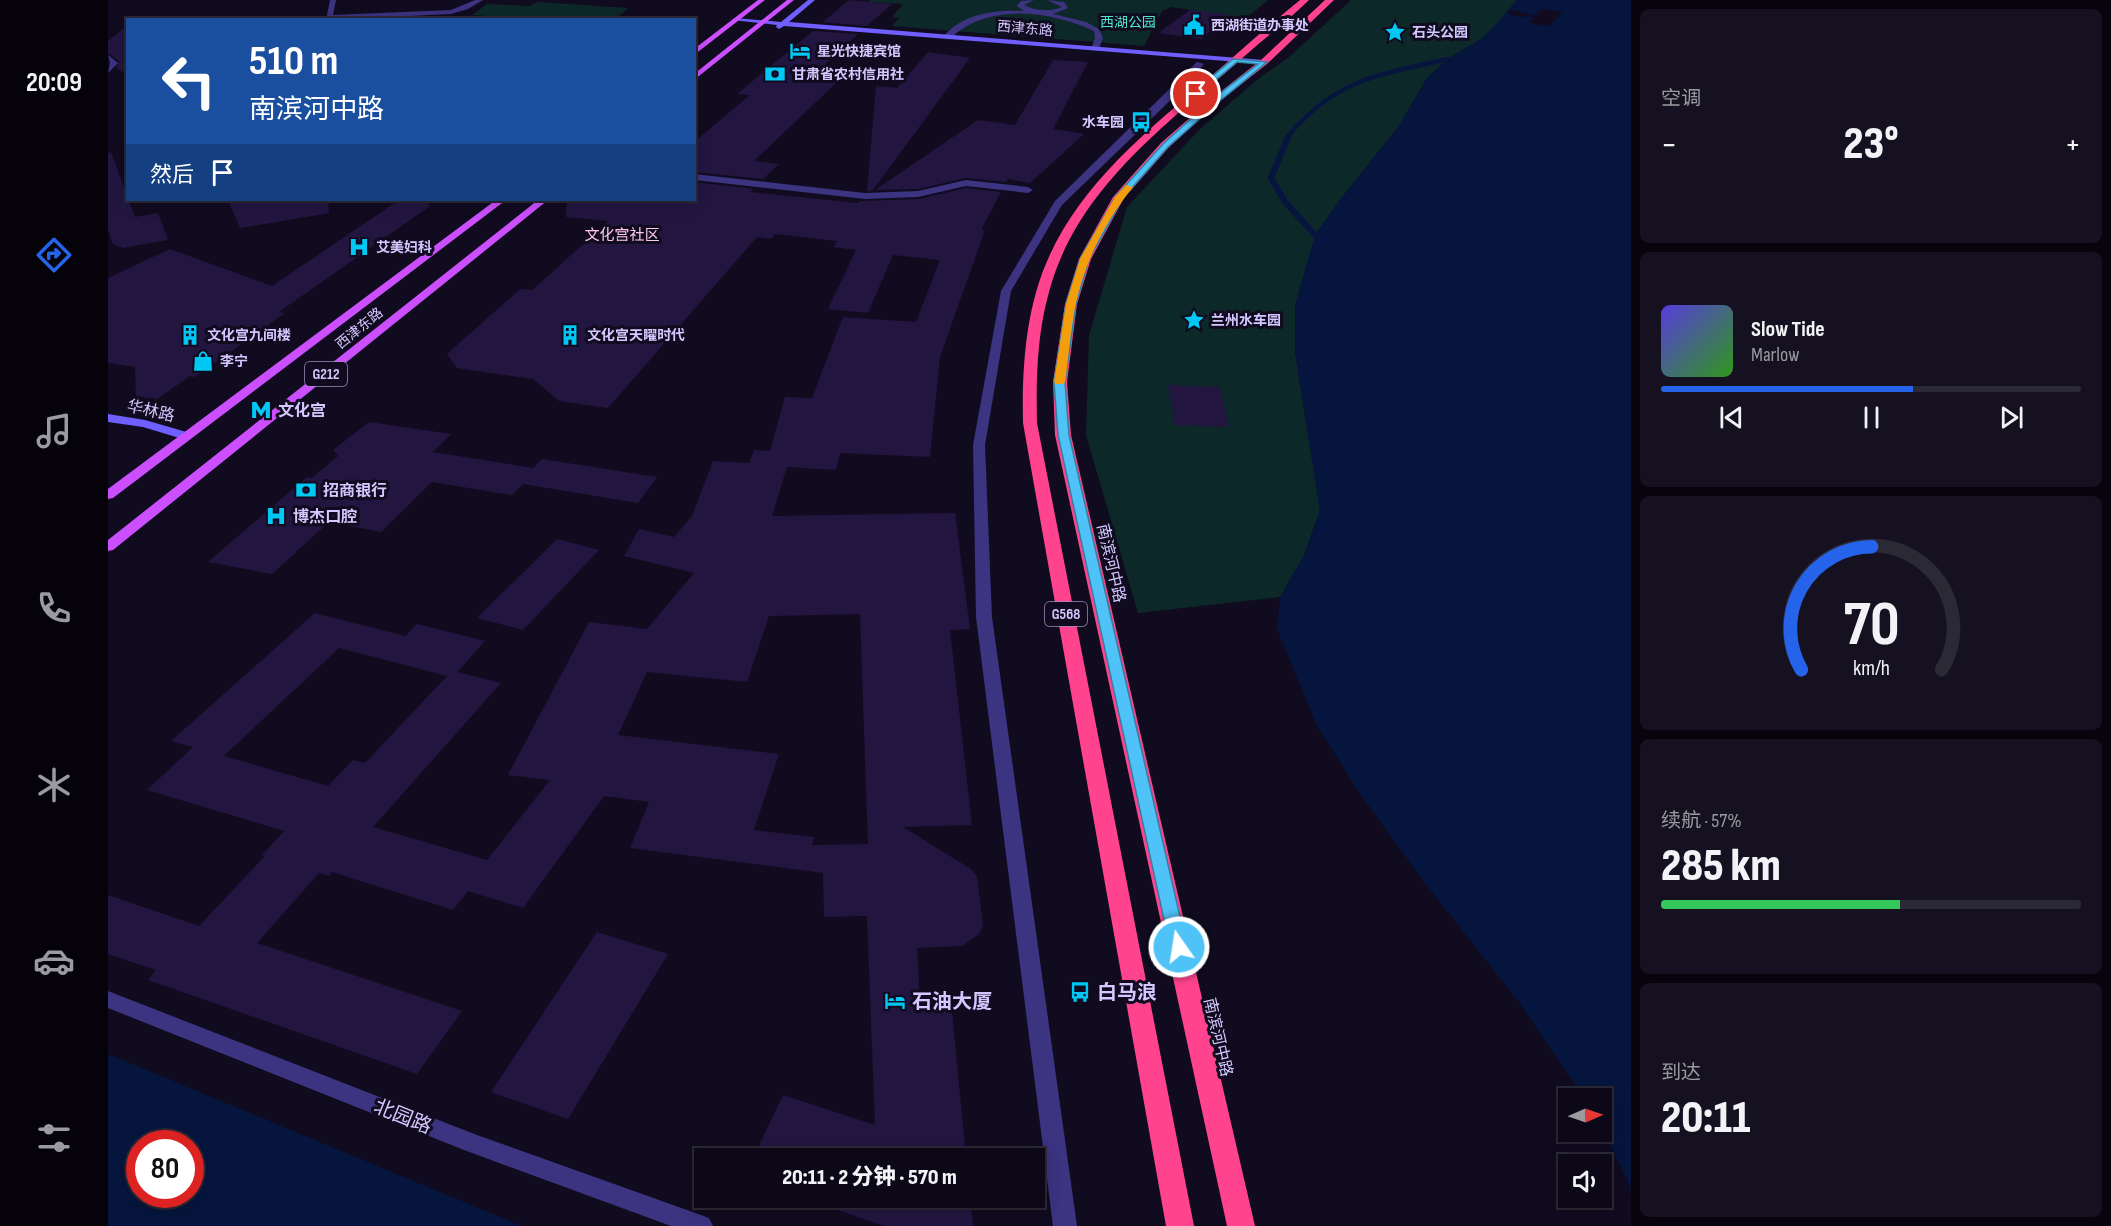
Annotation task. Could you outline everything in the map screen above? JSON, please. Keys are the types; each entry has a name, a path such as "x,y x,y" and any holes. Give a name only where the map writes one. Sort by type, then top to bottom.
{"highway":[{"name":"G568","path":"1180,1226 1030,423 1029,372 1040,304 1058,252 1094,191 1142,140 1305,0"},
{"name":"南滨河中路","path":"1241,1226 1063,435 1060,382 1071,304 1085,259 1119,197 1165,145 1259,65 1330,0"}],"main road":[{"path":"696,51 762,0"},
{"path":"696,76 791,0"},
{"path":"781,26 812,0"},
{"name":"西津东路","path":"733,22 1200,64 1231,63"},
{"name":"西津东路","path":"781,26 1095,49 1259,65"},
{"name":"西津东路","path":"108,495 500,201"},
{"name":"西津东路","path":"108,547 542,201"},
{"name":"华林路","path":"108,418 145,424 186,436"}],"street":[{"path":"333,0 329,18 451,12 466,8 480,0"},
{"path":"1030,0 1020,6 1039,13 1085,23 1097,30 1099,38 1095,49"},
{"path":"947,37 956,27 977,18 1012,13 1039,13 1063,10 1066,7 1066,2 1050,0"},
{"path":"108,57 114,63 108,70"},
{"path":"1065,1226 984,617 979,445 1006,291 1058,203 1175,92 1200,64"},
{"path":"696,177 865,196 918,194 966,183 1028,190"},
{"name":"北园路","path":"108,999 472,1143 701,1226"}],"green space":[{"name":"西湖公园","path":"870,0 1268,0 1246,18 1171,7 1162,11 1144,46 892,26 899,18 892,17 903,4 868,2"},
{"name":"兰州水车园","path":"1351,0 1517,0 1481,39 1448,59 1427,78 1399,126 1315,235 1295,352 1320,510 1304,556 1280,597 1138,613 1086,435 1089,335 1127,207 1200,129 1258,79 1289,57"},
{"path":"538,2 628,8 617,18 513,18 472,15 487,4 529,6"}],"water":[{"path":"1517,0 1631,0 1631,1189 1609,1142 1612,1142 1612,1088 1577,1088 1518,1001 1421,878 1361,795 1317,726 1277,629 1280,597 1304,556 1320,510 1295,352 1295,305 1315,235 1399,126 1427,78 1448,59 1481,39"},
{"path":"108,1054 522,1226 108,1226"}],"pier":[{"path":"1541,9 1563,12 1549,26 1528,23 1534,17 1510,16 1512,13 1505,12 1515,10 1534,16"}],"building":[{"path":"849,0 892,4 867,26 823,22"},
{"name":"西湖街道办事处","path":"1190,10 1231,15 1201,39 1158,33"},
{"path":"126,27 126,74 116,68 119,61 108,53 108,41"},
{"path":"813,31 858,34 808,80 837,82 754,161 779,164 763,179 696,172 696,140 750,95 737,94"},
{"path":"928,52 970,58 873,190 867,191 876,86 897,88"},
{"path":"1053,60 1088,62 1053,129 1084,134 1030,183 1008,179 1006,182 966,178 918,189 875,190 978,120 1015,125"},
{"path":"111,152 126,193 126,201 129,201 135,217 158,213 168,240 123,248 113,244 108,230 108,153"},
{"path":"696,182 754,189 750,192 857,203 860,201 919,199 966,188 1001,192 981,230 985,230 940,357 930,457 840,453 836,470 787,467 772,516 955,513 970,629 950,630 972,825 903,827 971,869 977,877 983,925 979,934 962,946 917,948 920,1002 951,1001 965,1148 758,1148 783,1095 875,1125 867,916 824,917 823,873 630,848 649,802 604,796 523,908 468,891 453,910 332,872 329,876 319,873 257,943 462,1011 417,1074 148,980 156,970 108,954 108,895 199,926 265,856 262,855 284,831 147,790 193,747 171,741 315,613 405,636 417,624 485,641 457,672 501,683 373,827 487,860 550,780 508,775 589,622 647,629 694,573 624,556 639,529 674,537 692,516 713,461 749,463 754,450 770,451 785,397 812,398 843,317 916,322 940,260 893,255 868,313 828,309 856,250 833,247 837,241 775,234 771,239 757,237 608,408 559,401 533,379 457,368 447,354 520,289 532,290 609,221 566,217 567,201 696,201","holes":["860,614 868,844 812,845 814,837 754,830 779,754 618,735 647,672 747,682 769,616","339,648 447,676 365,763 353,760 328,786 224,756"]},
{"path":"228,201 328,201 329,213 240,228"},
{"path":"398,201 426,201 430,206 279,312 285,313 195,377 190,376 157,399 136,396 135,367 108,363 108,278 170,249 272,286"},
{"path":"1168,385 1220,387 1229,427 1175,425"},
{"path":"369,422 451,434 433,452 533,468 542,459 657,477 638,503 523,484 512,495 432,482 381,532 329,522 272,574 208,562 307,477 312,478 338,456 333,450"},
{"path":"557,539 599,550 523,630 477,618"},
{"path":"597,932 668,954 568,1119 491,1092"},
{"path":"832,1208 971,1208 973,1226 884,1226"}],"waterway":[{"path":"1287,138 1295,128 1321,104 1354,84 1390,72 1448,59"},
{"path":"1287,138 1271,178 1286,203 1315,235"}],"slow traffic":[{"path":"1060,382 1071,304 1085,259 1119,197 1128,187"}],"place":[{"name":"西湖街道办事处","path":"1194,25"},
{"name":"石头公园","path":"1395,32"},
{"name":"星光快捷宾馆","path":"800,51"},
{"name":"甘肃省农村信用社","path":"775,74"},
{"name":"水车园","path":"1141,122"},
{"name":"艾美妇科","path":"359,247"},
{"name":"兰州水车园","path":"1194,320"},
{"name":"文化宫九间楼","path":"190,335"},
{"name":"文化宫天矅时代","path":"570,335"},
{"name":"李宁","path":"203,361"},
{"name":"文化宫","path":"261,410"},
{"name":"招商银行","path":"306,490"},
{"name":"博杰口腔","path":"276,516"},
{"name":"白马浪","path":"1080,992"},
{"name":"石油大厦","path":"895,1001"}],"district":[{"name":"文化宫社区","path":"622,235"}],"route":[{"path":"1179,947 1063,435 1060,382 1071,304 1085,259 1119,197 1165,145 1218,98 1264,62 1236,60 1196,94"}]}
